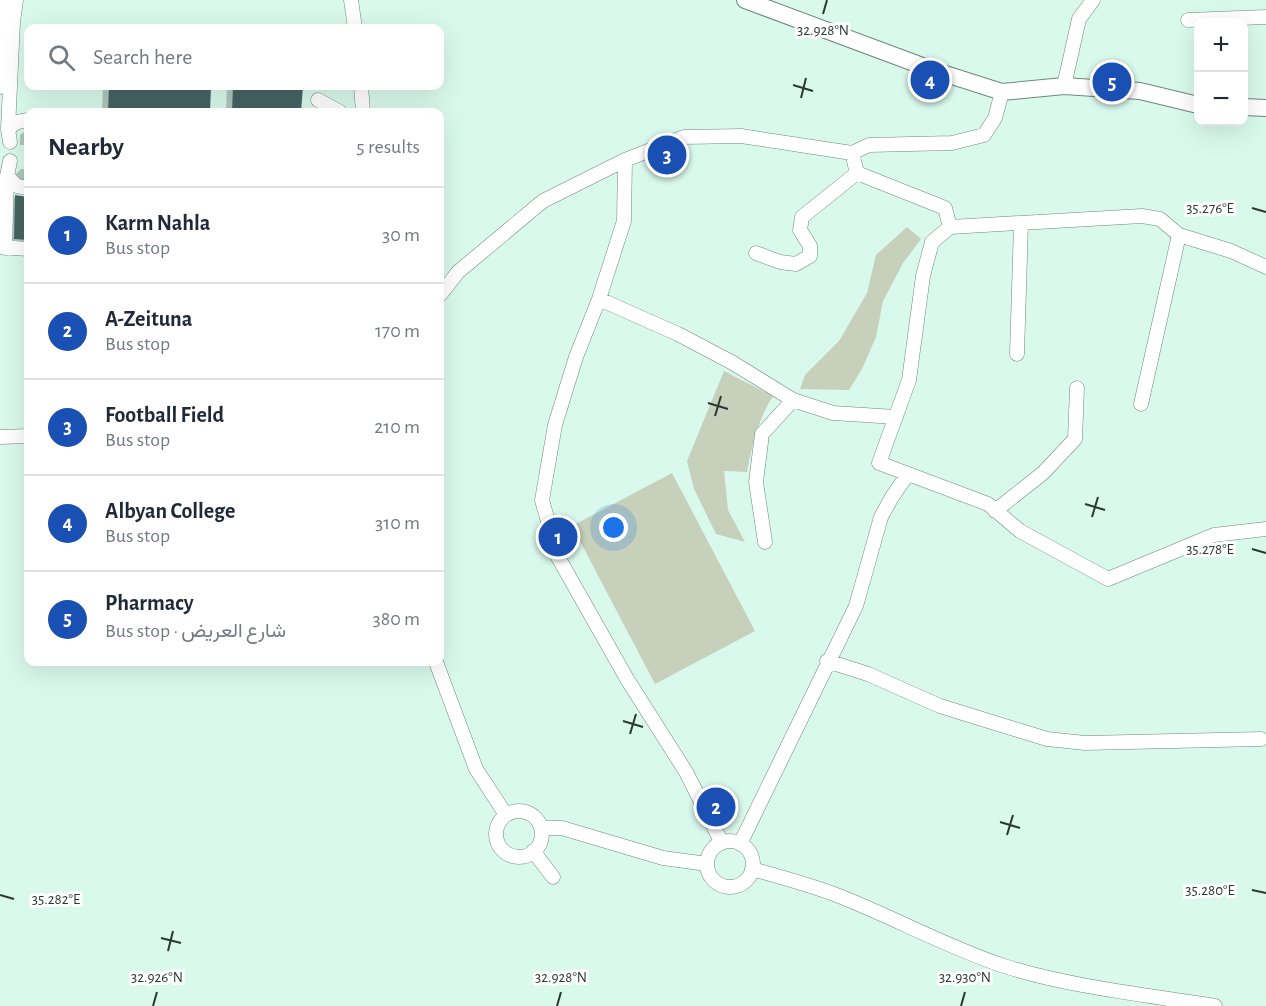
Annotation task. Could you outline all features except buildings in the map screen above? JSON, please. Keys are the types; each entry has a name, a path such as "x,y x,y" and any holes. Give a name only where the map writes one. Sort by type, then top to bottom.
{"main road":[{"path":"745,0 933,70 1002,92 1064,86 1140,91 1194,104"},
{"path":"1248,107 1266,108"}],"street":[{"path":"0,87 6,0"},
{"path":"16,0 6,136 13,152 6,168 3,247 24,249"},
{"path":"351,0 354,24"},
{"path":"1064,86 1079,19 1092,0"},
{"path":"1188,20 1266,17"},
{"path":"361,90 363,108"},
{"path":"444,290 458,272 543,201 626,160 684,137 741,136 852,153 868,145 952,143 984,135 995,118 1002,92"},
{"path":"318,100 333,108"},
{"path":"6,136 17,122 24,121"},
{"path":"852,153 857,174"},
{"path":"626,160 624,221 599,299 576,357 555,425 542,500 558,557 627,679 686,772 722,843"},
{"path":"6,168 17,186 24,187"},
{"path":"857,174 945,208 951,227"},
{"path":"756,253 780,262 796,264 810,256 810,246 800,230 802,217 857,174"},
{"path":"1266,267 1231,251 1179,235 1160,219 1142,216 951,227 932,242 923,276 909,380 879,463 988,504 1020,531 1107,579 1214,535 1266,529"},
{"path":"1017,354 1021,224"},
{"path":"1141,404 1179,235"},
{"path":"599,299 678,334 724,358 792,400 833,413 896,417"},
{"path":"995,511 1043,473 1074,439 1077,388"},
{"path":"765,542 756,482 762,434 792,400"},
{"path":"0,439 22,436"},
{"path":"740,844 856,606 881,517 891,497 908,474"},
{"path":"827,662 868,674 940,706 1047,739 1086,743 1261,739"},
{"path":"437,666 476,769 506,815"},
{"path":"518,811 526,812 538,821 541,828 539,843 533,851 523,856 515,856 502,850 498,844 496,829 506,815 518,811"},
{"path":"541,828 562,828 663,858 707,864"},
{"path":"730,841 740,844 749,852 752,869 747,880 727,887 714,880 707,864 711,852 722,843 730,841"},
{"path":"533,851 553,877"},
{"path":"752,869 840,897 1007,967 1068,981 1215,1006"}],"green space":[{"path":"907,227 921,239 903,263 883,301 876,337 862,369 849,390 800,389 805,375 839,341 867,293 876,255"},
{"path":"724,371 773,396 756,433 747,472 724,471 728,510 745,542 716,534 694,489 687,461"},
{"path":"672,473 755,631 655,684 572,526"}],"place":[{"name":"Albyan College","path":"930,80"},
{"name":"Pharmacy","path":"1112,82"},
{"name":"Football Field","path":"667,155"},
{"name":"Karm Nahla","path":"558,537"},
{"name":"A-Zeituna","path":"716,807"}]}
